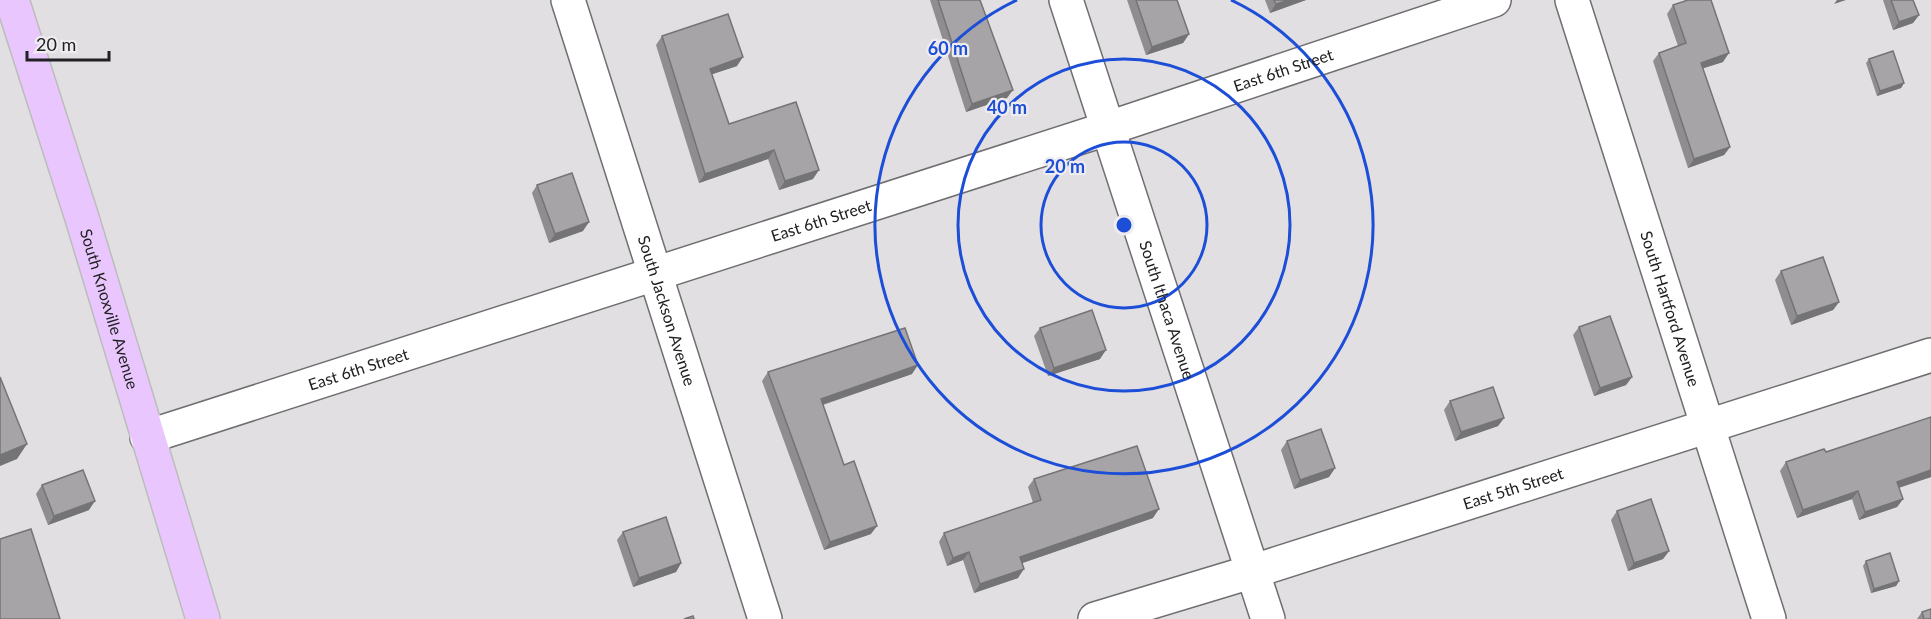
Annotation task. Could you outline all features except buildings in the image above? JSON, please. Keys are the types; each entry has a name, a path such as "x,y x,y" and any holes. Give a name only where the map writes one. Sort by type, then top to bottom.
{"main road":[{"name":"South Knoxville Avenue","path":"12,0 82,218 203,619"}],"street":[{"name":"South Jackson Avenue","path":"568,0 765,619"},
{"name":"South Ithaca Avenue","path":"1066,0 1268,619"},
{"name":"East 6th Street","path":"147,436 1109,128 1494,0"},
{"name":"South Hartford Avenue","path":"1572,0 1768,619"},
{"name":"East 5th Street","path":"1095,619 1254,571 1931,355"}]}
